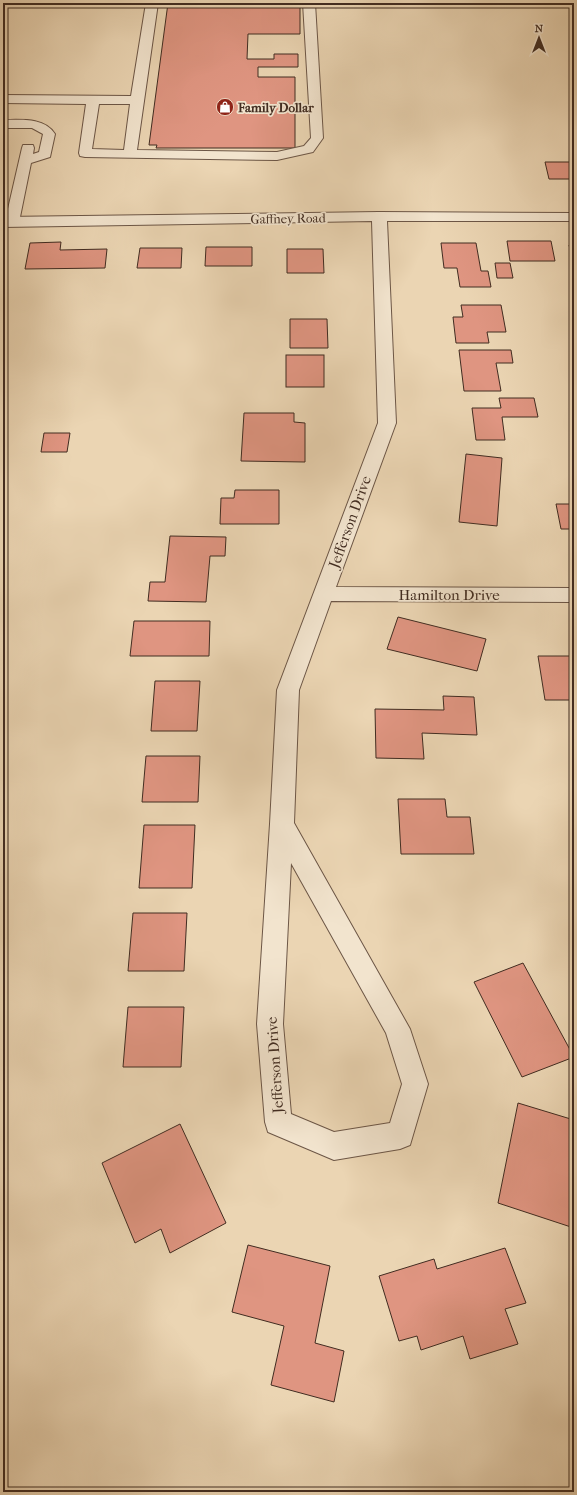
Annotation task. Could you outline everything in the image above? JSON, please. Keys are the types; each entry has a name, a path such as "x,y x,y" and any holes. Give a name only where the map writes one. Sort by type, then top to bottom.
{"street":[{"name":"Gaffney Road","path":"7,222 379,216 574,217"},
{"name":"Jefferson Drive","path":"282,824 397,1029 415,1084 400,1135 334,1146 278,1122 270,1024 282,824 288,690 387,423 379,216"},
{"name":"Hamilton Drive","path":"324,594 574,595"}],"lane":[{"path":"130,154 152,3"},
{"path":"93,100 85,153 277,156 308,149 317,138 309,3"},
{"path":"3,99 137,100"},
{"path":"3,124 46,129 49,134 45,154 25,161"},
{"path":"7,222 14,180 25,161 28,148"}],"building":[{"path":"168,3 300,3 300,34 248,34 247,59 274,59 274,54 298,54 298,67 258,67 258,77 295,77 295,148 156,148 157,145 149,145"},
{"path":"545,162 574,162 574,179 549,179"},
{"path":"507,241 551,241 555,261 510,261"},
{"path":"61,242 60,250 107,249 105,268 25,269 30,243"},
{"path":"441,243 476,243 481,271 488,271 491,287 460,287 457,268 444,268"},
{"path":"569,245 574,245 574,265"},
{"path":"206,247 252,247 252,266 205,266"},
{"path":"140,248 182,248 181,268 137,268"},
{"path":"287,249 323,249 324,273 287,273"},
{"path":"495,263 510,263 513,278 497,278"},
{"path":"461,305 501,305 506,332 487,332 489,343 456,343 453,317 463,317"},
{"path":"290,319 327,319 328,348 290,348"},
{"path":"459,350 511,350 513,363 496,363 501,391 464,391"},
{"path":"286,355 324,355 324,387 286,387"},
{"path":"499,398 534,398 538,417 502,417 505,440 476,440 472,408 501,408"},
{"path":"244,413 294,413 294,422 305,423 305,462 241,461"},
{"path":"44,433 70,433 67,452 41,452"},
{"path":"466,454 502,458 497,526 459,522"},
{"path":"235,490 279,490 279,524 220,524 221,498 234,498"},
{"path":"556,504 574,504 574,529 561,529"},
{"path":"170,536 226,537 225,556 210,556 206,602 148,601 150,582 165,582"},
{"path":"398,617 486,639 477,671 387,649"},
{"path":"134,621 210,621 209,656 130,656"},
{"path":"538,656 574,656 574,700 545,700"},
{"path":"155,681 200,681 197,731 151,731"},
{"path":"443,696 474,697 477,735 422,733 424,759 376,758 375,709 444,710"},
{"path":"146,756 200,756 198,802 142,802"},
{"path":"398,799 445,799 447,817 470,817 474,854 401,854"},
{"path":"144,825 195,825 192,888 139,888"},
{"path":"133,913 187,913 184,971 128,971"},
{"path":"523,963 574,1057 522,1077 474,982"},
{"path":"128,1007 184,1007 181,1067 123,1067"},
{"path":"518,1103 574,1120 574,1228 498,1203"},
{"path":"180,1124 226,1223 170,1253 161,1229 135,1243 102,1163"},
{"path":"248,1245 330,1266 315,1343 344,1351 334,1402 271,1385 284,1326 232,1312"},
{"path":"505,1248 526,1303 505,1309 518,1344 470,1359 463,1336 421,1350 417,1336 399,1341 379,1276 434,1259 437,1269"}],"place":[{"name":"Family Dollar","path":"225,107"}]}
